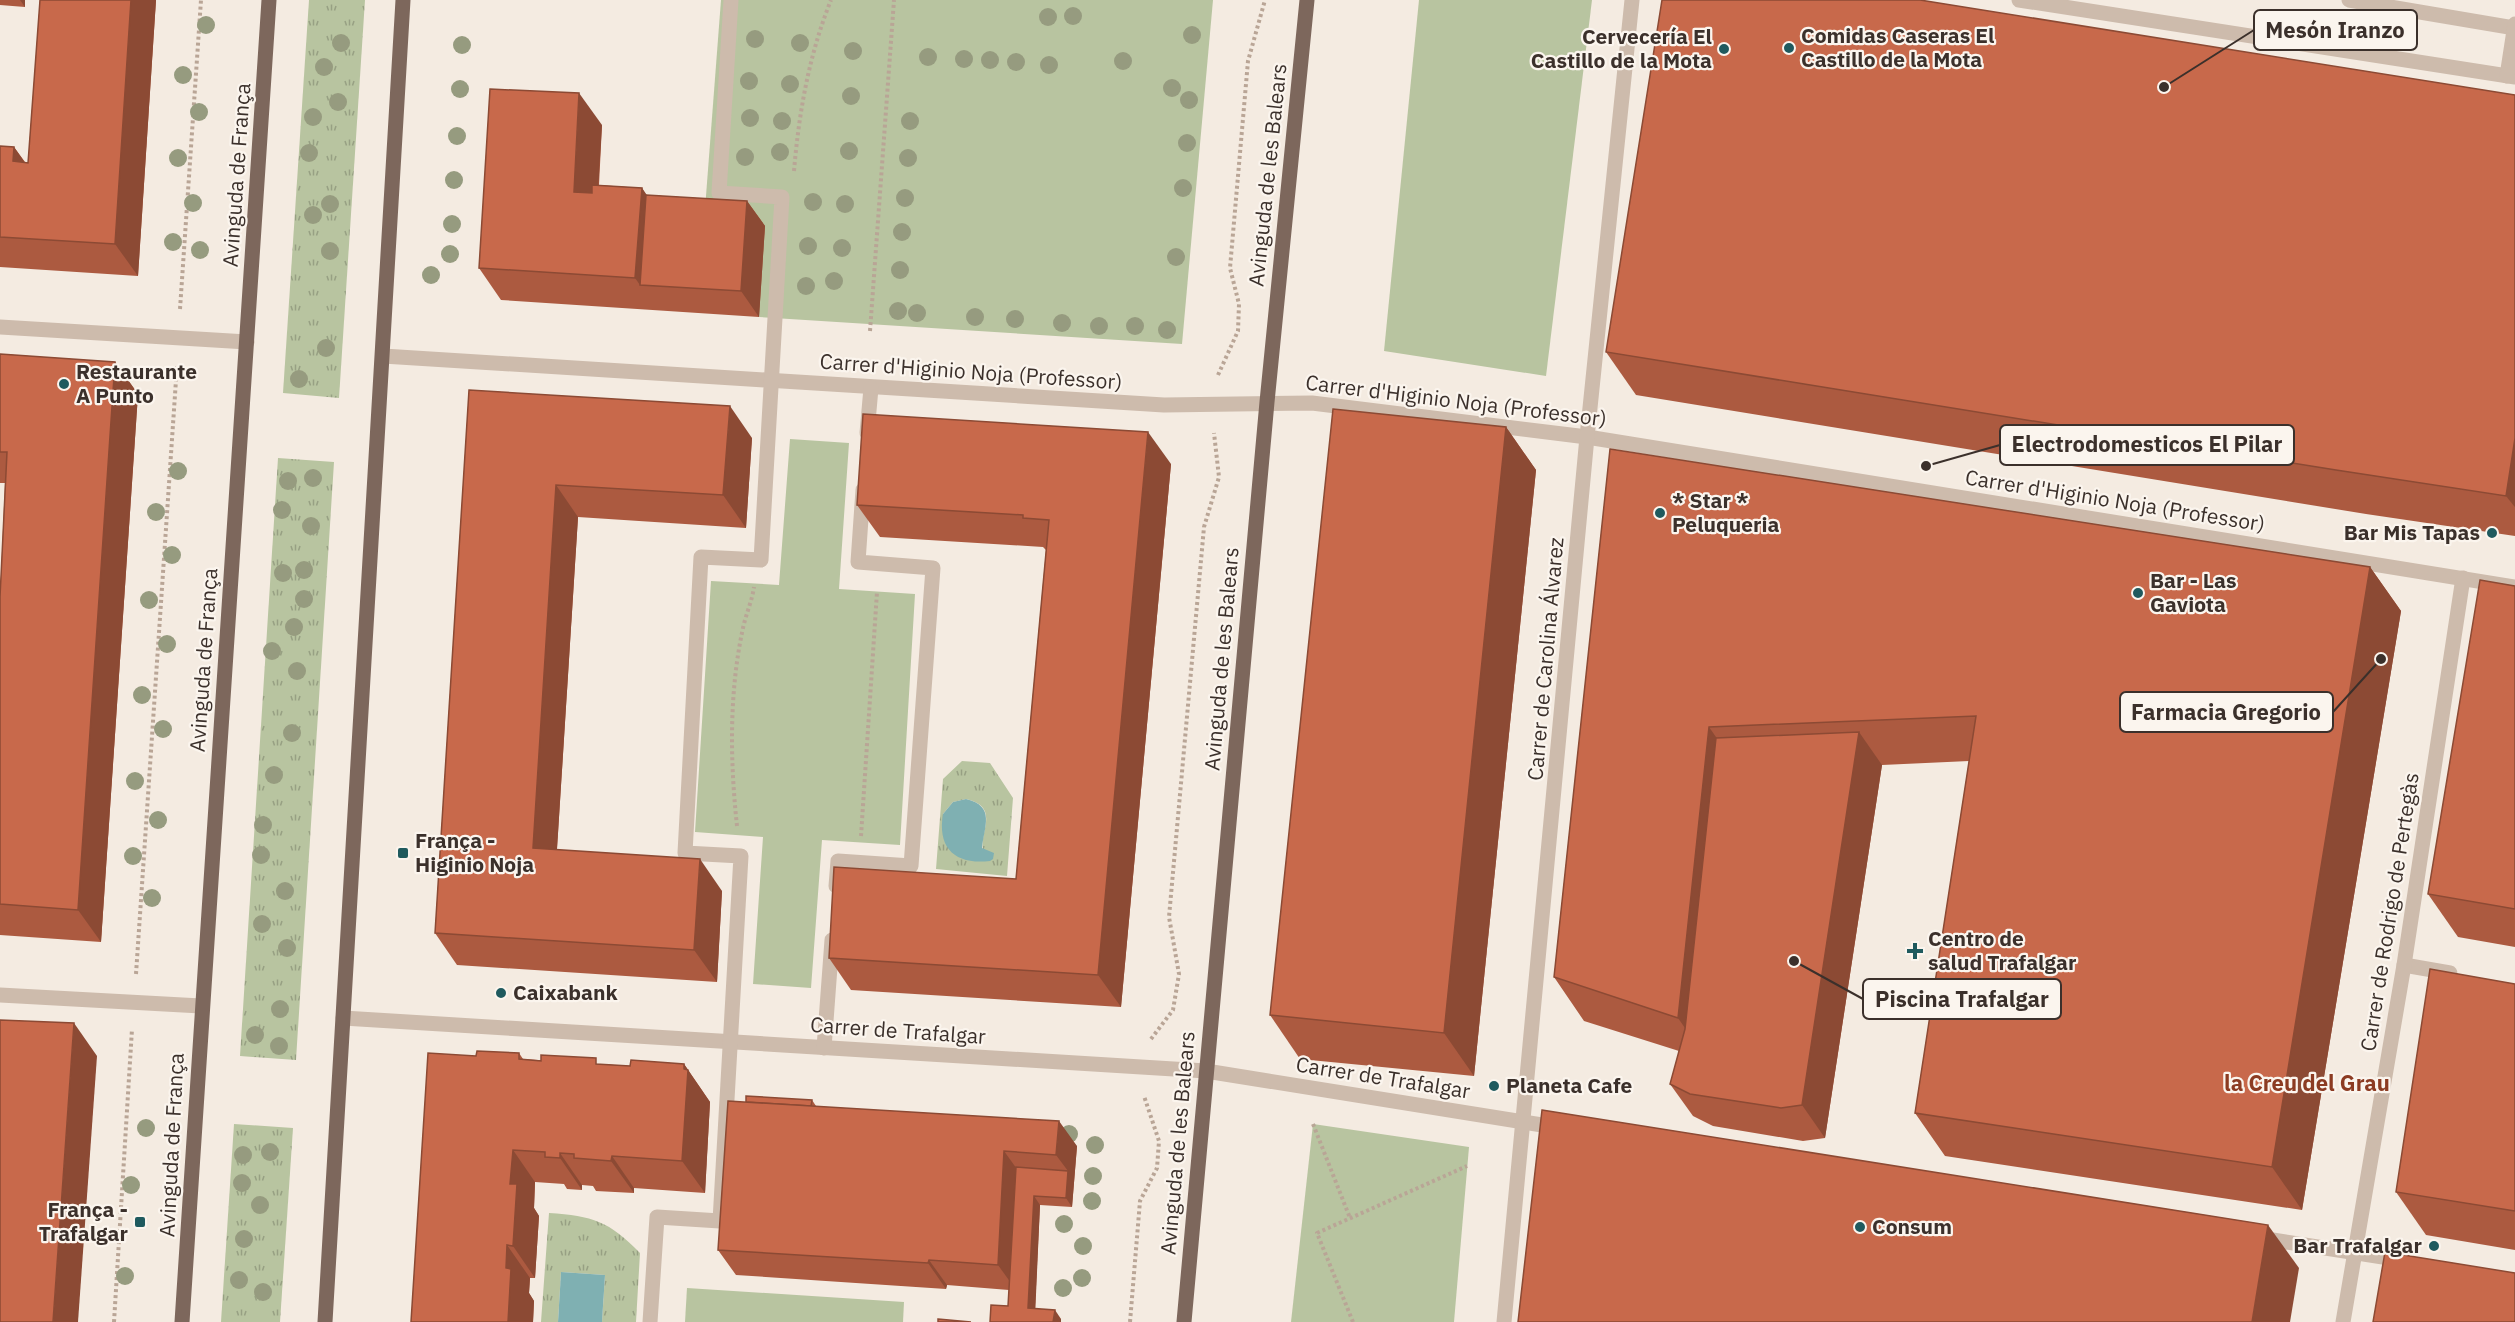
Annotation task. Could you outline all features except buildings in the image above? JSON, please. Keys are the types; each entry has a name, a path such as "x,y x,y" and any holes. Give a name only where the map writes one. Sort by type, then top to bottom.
{"main road":[{"name":"Avinguda de França","path":"182,1322 269,0"},
{"path":"325,1322 403,0"},
{"name":"Avinguda de les Balears","path":"1184,1322 1267,402 1307,0"}],"street":[{"path":"650,1322 657,1217 720,1221 741,856 685,853 701,557 761,561 782,197 719,193 731,0"},
{"name":"Carrer de Carolina Álvarez","path":"1504,1322 1587,437 1632,0"},
{"path":"2019,0 2511,76 2515,26 2349,0"},
{"path":"0,327 247,342"},
{"name":"Carrer d'Higinio Noja (Professor)","path":"383,356 1164,405 1312,403 1587,437 2515,587"},
{"path":"866,452 871,388"},
{"path":"835,906 838,861 911,866 933,568 858,562 864,474"},
{"name":"Carrer de Rodrigo de Pertegàs","path":"2343,1322 2404,964 2463,578"},
{"path":"824,1048 833,929"},
{"path":"2404,964 2470,976"},
{"path":"0,995 201,1006"},
{"name":"Carrer de Trafalgar","path":"343,1018 1206,1071 1571,1130"},
{"path":"2249,1236 2412,1262"}],"path":[{"path":"181,307 201,0"},
{"path":"782,197 794,172 806,81 820,29 831,0"},
{"path":"870,331 894,0"},
{"path":"1130,1322 1140,1201 1157,1168 1159,1141 1143,1092 1145,1047 1173,1010 1179,974 1169,917 1204,527 1219,477 1214,431 1216,380 1238,331 1239,304 1230,268 1248,61 1265,0"},
{"path":"136,968 177,369"},
{"path":"741,856 733,787 734,706 743,628 761,561"},
{"path":"859,862 879,564"},
{"path":"114,1322 133,1028"},
{"path":"1313,1124 1350,1218"},
{"path":"1353,1322 1317,1233 1467,1166"}],"green space":[{"path":"309,0 365,0 339,398 283,393"},
{"path":"721,0 1213,0 1182,344 759,317 704,222"},
{"path":"1419,0 1592,0 1546,376 1384,351"},
{"path":"790,439 849,443 839,589 915,594 900,845 822,840 811,988 753,984 763,837 695,832 711,581 779,585"},
{"path":"278,458 334,462 296,1060 240,1056"},
{"path":"962,761 990,763 1013,798 1007,876 936,869 943,779","holes":["966,799 977,803 986,814 983,850 943,814 953,802"]},
{"path":"234,1124 293,1128 280,1322 221,1322"},
{"path":"1313,1124 1469,1147 1454,1322 1291,1322"},
{"path":"549,1213 577,1216 599,1222 619,1234 640,1253 636,1322 602,1322 605,1275 561,1272 558,1322 541,1322"},
{"path":"687,1288 904,1302 903,1322 685,1322"}],"water":[{"path":"966,799 975,802 985,812 986,825 982,848 994,853 990,861 967,860 952,852 946,845 943,837 943,814 953,802"},
{"path":"561,1272 605,1275 602,1322 558,1322"}],"place":[{"name":"Comidas Caseras El Castillo de la Mota","path":"1789,48"},
{"name":"Cervecería El Castillo de la Mota","path":"1724,49"},
{"name":"Mesón Iranzo","path":"2164,87"},
{"name":"Restaurante A Punto","path":"64,384"},
{"name":"Electrodomesticos El Pilar","path":"1926,466"},
{"name":"* Star * Peluqueria","path":"1660,513"},
{"name":"Bar Mis Tapas","path":"2492,533"},
{"name":"Bar - Las Gaviota","path":"2138,593"},
{"name":"Farmacia Gregorio","path":"2381,659"},
{"name":"França - Higinio Noja","path":"403,853"},
{"name":"Centro de salud Trafalgar","path":"1915,951"},
{"name":"Piscina Trafalgar","path":"1794,961"},
{"name":"Caixabank","path":"501,993"},
{"name":"Planeta Cafe","path":"1494,1086"},
{"name":"França - Trafalgar","path":"140,1222"},
{"name":"Consum","path":"1860,1227"},
{"name":"Bar Trafalgar","path":"2434,1246"}],"district":[{"name":"la Creu del Grau","path":"2307,1083"}]}
